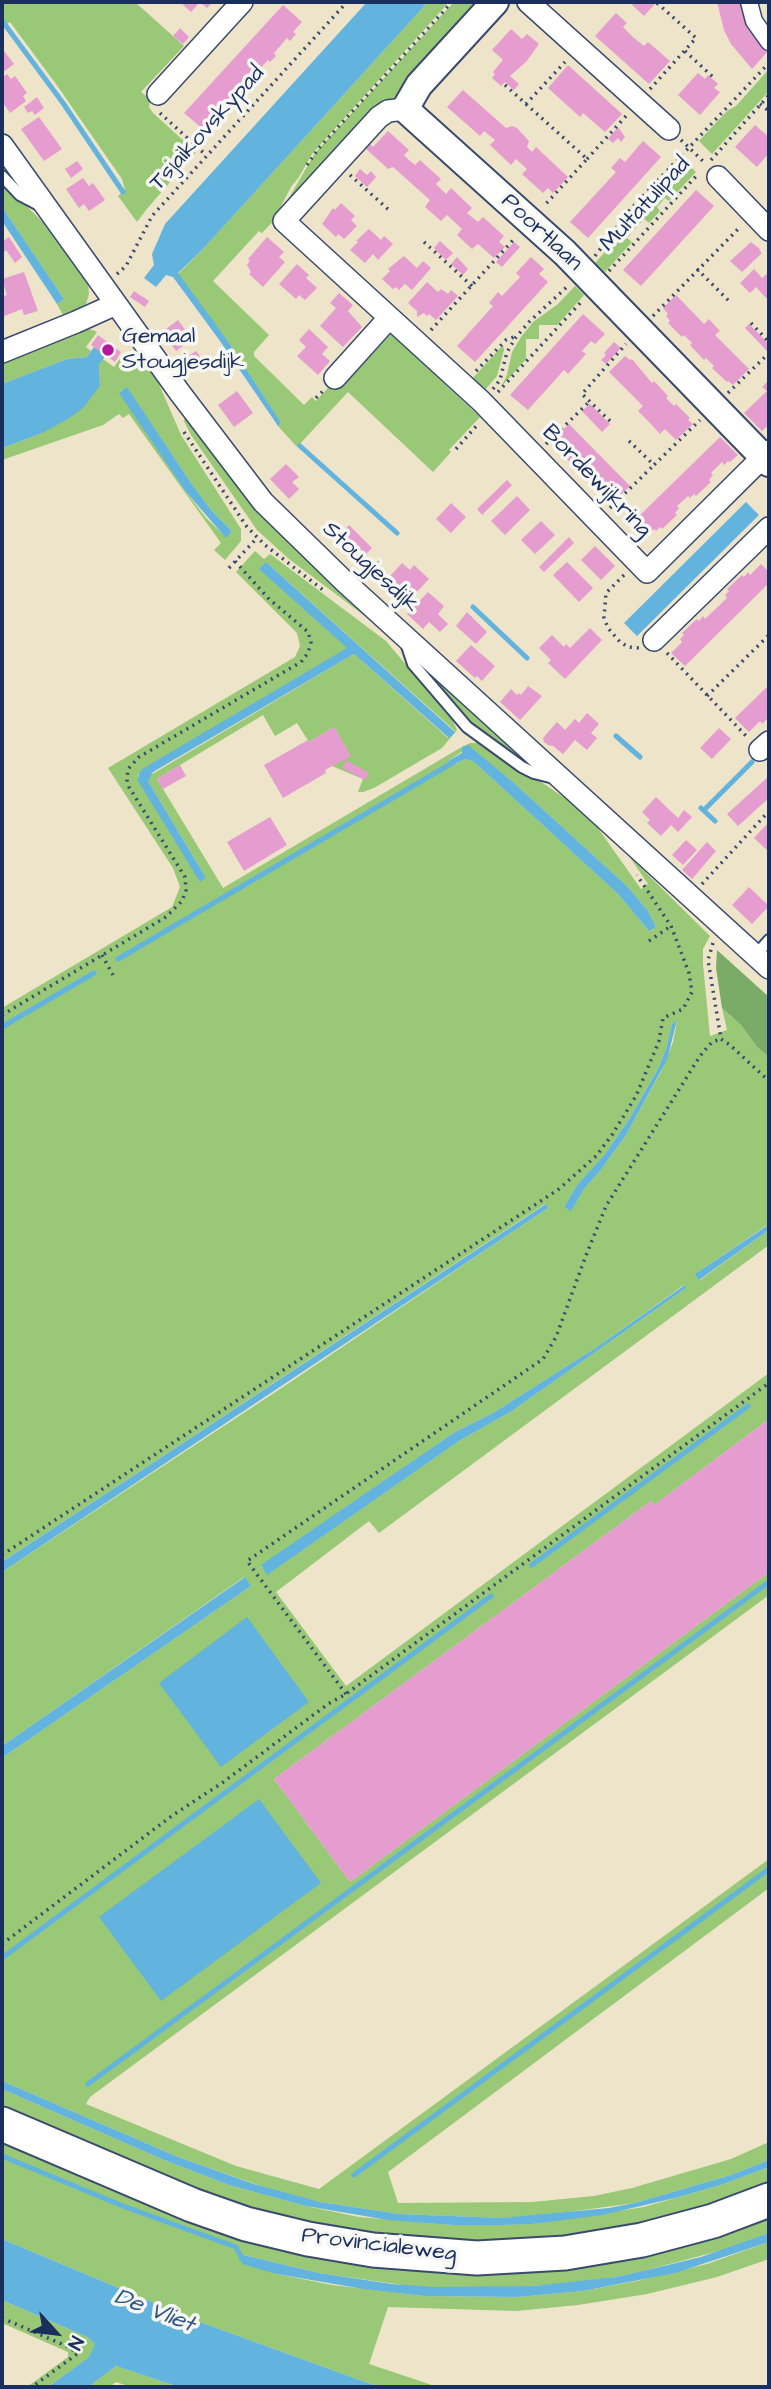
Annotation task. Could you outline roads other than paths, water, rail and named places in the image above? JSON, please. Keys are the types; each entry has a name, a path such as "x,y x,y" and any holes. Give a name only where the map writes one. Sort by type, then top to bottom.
{"main road":[{"name":"Provincialeweg","path":"2,2124 146,2186 246,2224 308,2239 373,2250 477,2258 565,2253 642,2241 713,2221 769,2200"}],"street":[{"path":"158,94 242,2"},
{"path":"405,109 419,85 495,2"},
{"path":"528,2 669,130"},
{"path":"749,2 754,21 769,42"},
{"name":"Bordewijkring","path":"405,109 388,111 379,117 284,221 485,406 647,572 767,457"},
{"name":"Poortlaan","path":"405,109 554,242 767,457"},
{"name":"Stougjesdijk","path":"2,145 226,455 263,502 405,637 691,896 765,955"},
{"path":"712,171 769,230"},
{"path":"2,352 116,304"},
{"path":"335,378 389,318"},
{"path":"654,640 769,528"}],"lane":[{"path":"2,176 20,195 47,208"}],"water":[{"path":"367,2 428,2 203,249 178,273 227,340 278,418 281,423 278,426 173,277 166,275 156,287 144,278 154,265 152,254 165,224"},
{"path":"2,207 64,299 57,304 2,221"},
{"path":"94,347 106,355 99,365 100,386 83,408 40,434 2,448 2,384 67,359 87,357"},
{"path":"127,387 193,486 232,531 226,538 186,492 119,393"},
{"path":"746,502 759,515 637,636 624,623"},
{"path":"266,562 455,732 449,738 354,654 153,772 148,781 206,878 200,882 138,781 139,773 347,648 259,569"},
{"path":"468,745 513,782 628,887 648,911 656,927 649,931 618,894 473,761 465,759 451,766 448,761 462,753 462,747"},
{"path":"677,1020 667,1060 626,1135 584,1189 571,1211 564,1207 577,1185 605,1154 630,1118 659,1067 672,1024"},
{"path":"546,1204 548,1208 2,1572 2,1562"},
{"path":"768,1225 769,1230 699,1280 695,1274"},
{"path":"685,1285 686,1288 512,1411 459,1441 267,1575 261,1565 455,1432 493,1413 597,1347"},
{"path":"245,1577 251,1586 2,1758 2,1746"},
{"path":"247,1617 309,1702 221,1767 159,1683"},
{"path":"259,1799 321,1883 161,2001 99,1917"},
{"path":"2,2081 178,2157 254,2184 320,2202 399,2214 502,2218 609,2208 731,2175 769,2160 769,2167 721,2185 602,2215 533,2224 499,2225 452,2225 388,2220 306,2206 229,2185 164,2160 2,2089"},
{"path":"769,2233 769,2242 675,2273 583,2291 517,2297 424,2296 363,2289 277,2274 242,2264 243,2255 319,2273 392,2284 433,2287 534,2286 616,2277 701,2257"},
{"name":"De Vliet","path":"2,2239 197,2321 379,2387 179,2387 116,2366 88,2387 48,2387 89,2357 95,2344 87,2337 2,2300"}],"waterway":[{"path":"3,22 63,103 123,192"},
{"path":"300,446 397,533"},
{"path":"473,607 527,658"},
{"path":"616,736 640,757"},
{"path":"118,959 454,762"},
{"path":"704,810 752,762"},
{"path":"701,808 715,821"},
{"path":"2,1027 94,973"},
{"path":"532,1565 748,1406"},
{"path":"88,2084 769,1582"},
{"path":"2,1958 491,1596"},
{"path":"354,2175 769,1869"},
{"path":"2,2156 123,2206 236,2247 242,2259 248,2261"}],"place":[{"name":"Gemaal Stougjesdijk","path":"108,350"}]}
